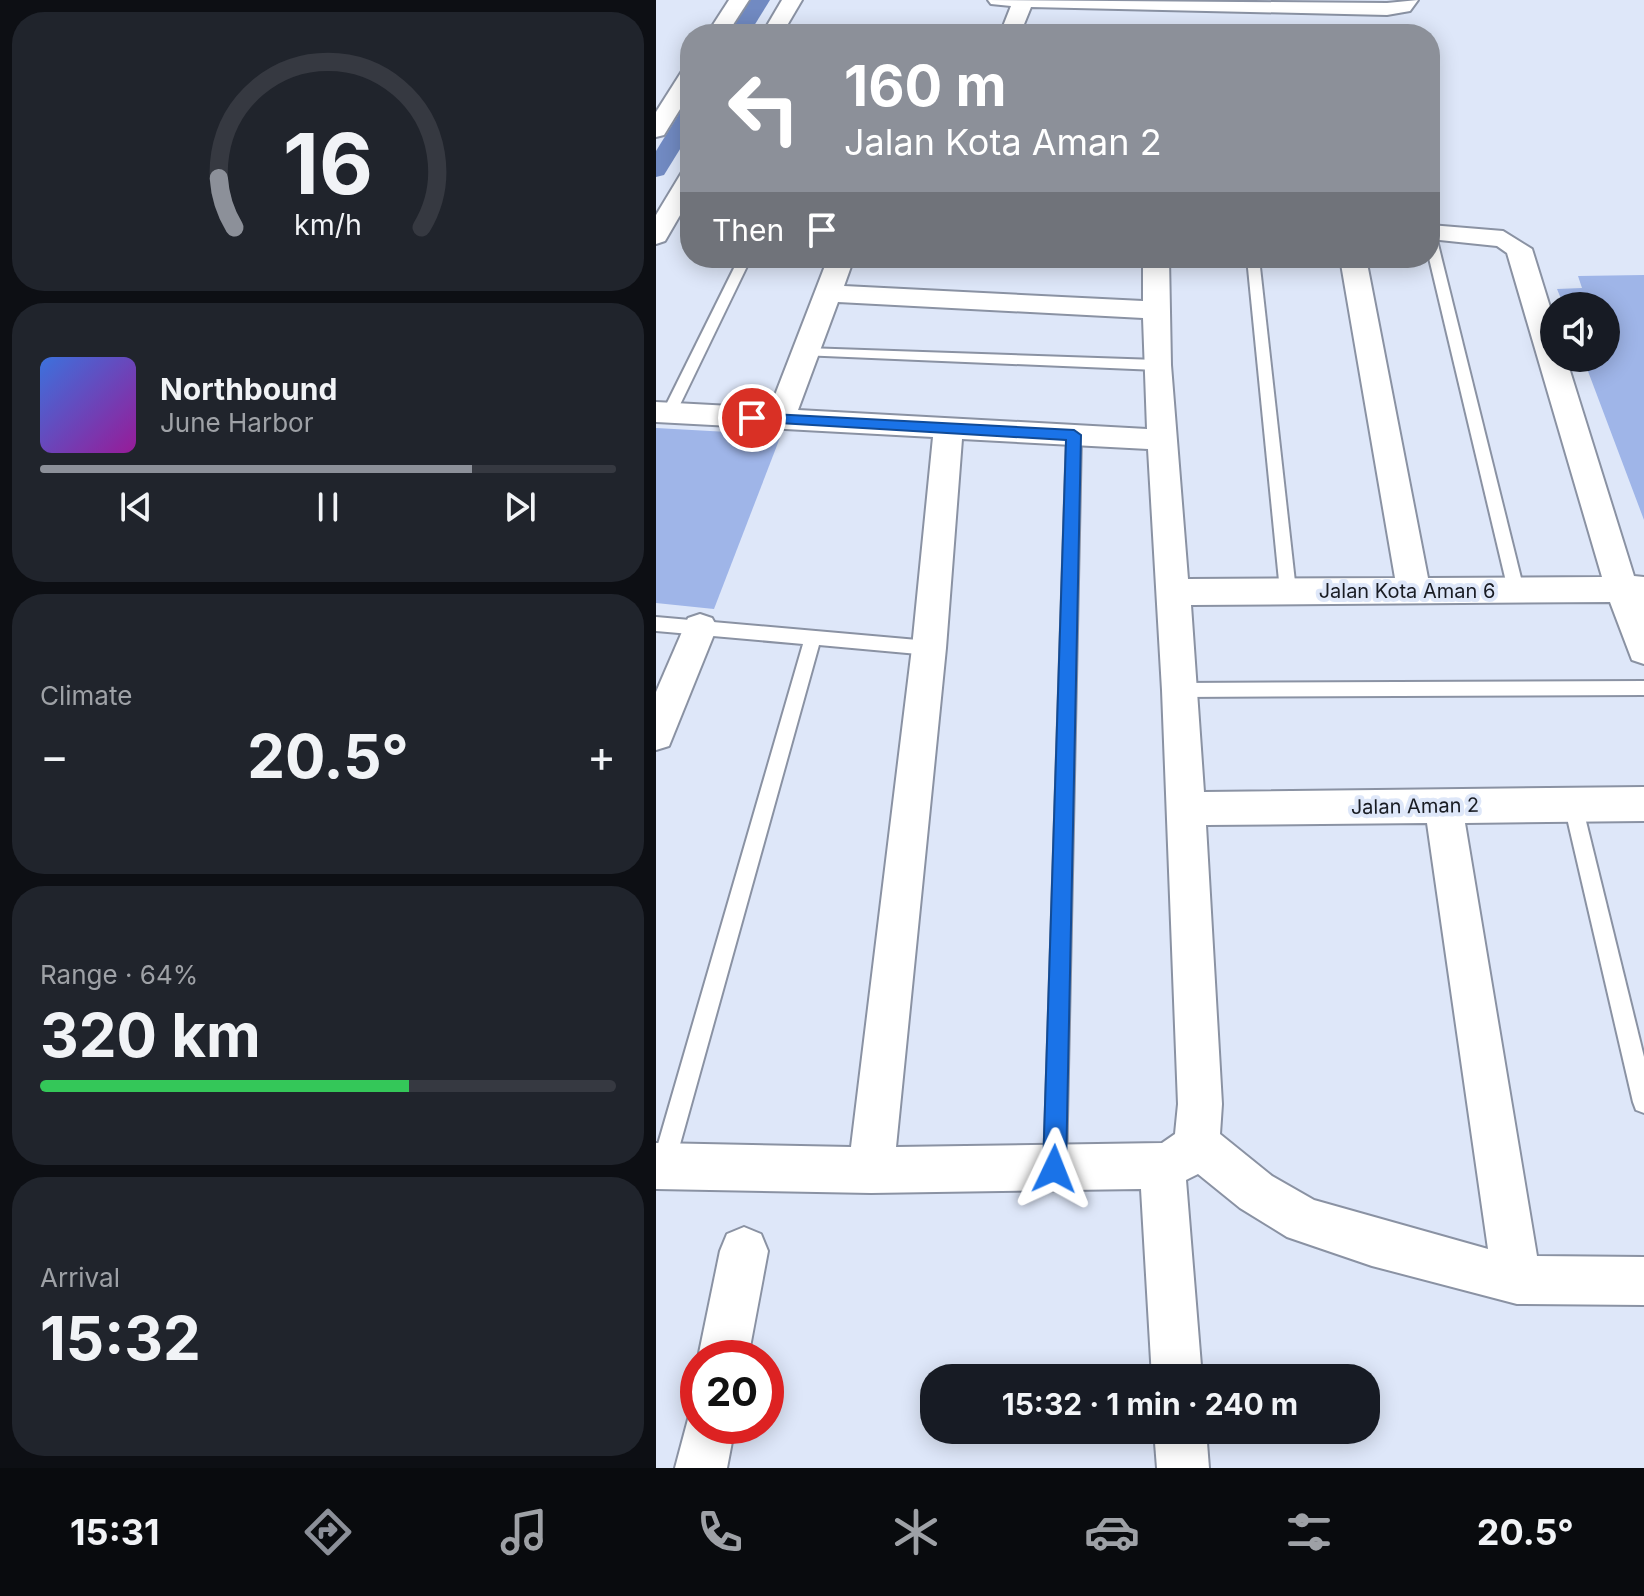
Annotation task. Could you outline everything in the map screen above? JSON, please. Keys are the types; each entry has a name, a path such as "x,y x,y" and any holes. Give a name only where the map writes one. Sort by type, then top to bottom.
{"street":[{"path":"723,24 739,0"},
{"path":"778,24 792,0"},
{"path":"998,0 1192,12 1387,9 1403,7 1408,0"},
{"path":"1014,24 1023,1"},
{"path":"1338,24 1339,8"},
{"path":"656,130 680,92"},
{"path":"660,223 680,192"},
{"path":"1440,235 1503,239 1519,249 1633,589 1644,650"},
{"path":"780,419 837,268"},
{"path":"1156,268 1157,365 1180,690 1200,1104 1180,1155 1177,1364"},
{"path":"1355,268 1414,590"},
{"path":"828,293 1156,310"},
{"path":"663,412 1163,440"},
{"path":"871,1170 929,648 948,429"},
{"name":"Jalan Kota Aman 6","path":"1171,592 1633,589"},
{"path":"656,735 700,627"},
{"name":"Jalan Aman 2","path":"1185,809 1644,804"},
{"path":"1443,806 1517,1280"},
{"path":"659,1166 1054,1169 1180,1155 1256,1192 1304,1220 1372,1242 1517,1280 1644,1281"},
{"path":"727,1340 744,1251"},
{"path":"701,1468 706,1444"},
{"path":"1181,1444 1183,1468"}],"lane":[{"path":"663,412 740,268"},
{"path":"1254,268 1288,591"},
{"path":"1438,268 1516,590"},
{"path":"806,352 1157,365"},
{"path":"1054,1169 1074,435"},
{"path":"656,624 929,648"},
{"path":"659,1166 813,638"},
{"path":"1180,690 1644,688"},
{"path":"1573,805 1644,1102"}],"shaded area":[{"path":"1644,275 1644,520 1588,372 1620,372 1620,292 1558,292 1557,289 1582,288 1578,276"},
{"path":"656,428 781,435 714,609 656,603"}],"waterway":[{"path":"745,24 760,0"},
{"path":"656,170 680,130"}],"route":[{"path":"752,418 1074,435 1054,1169"}]}
